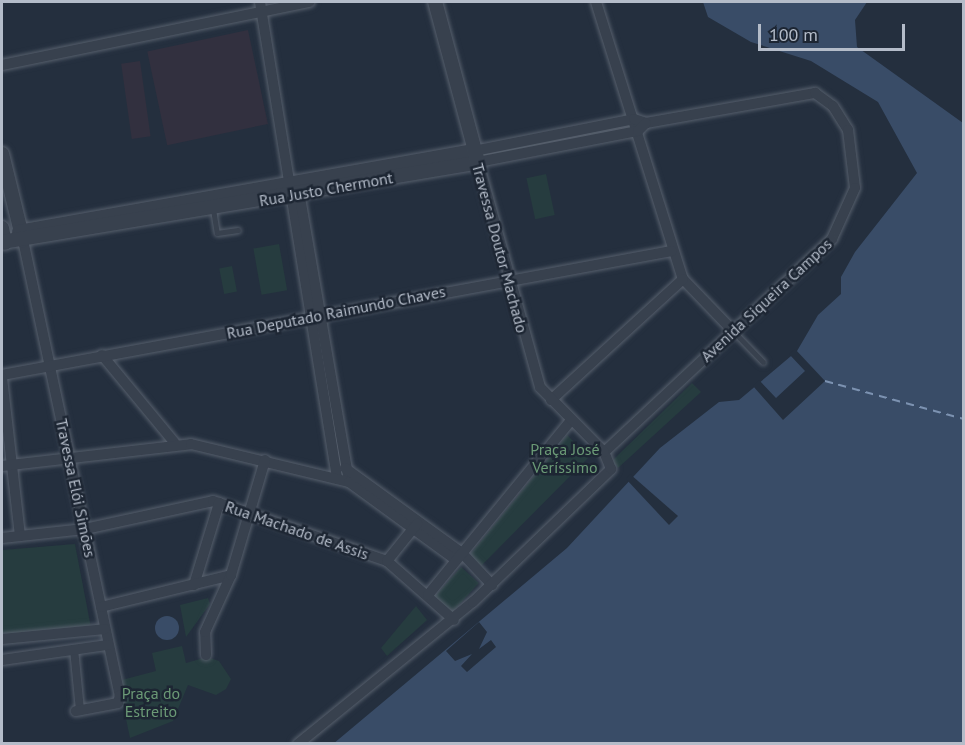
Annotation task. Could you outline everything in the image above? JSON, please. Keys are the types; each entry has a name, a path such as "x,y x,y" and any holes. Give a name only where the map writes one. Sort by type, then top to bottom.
{"street":[{"path":"2,65 261,7 310,2"},
{"name":"Travessa Doutor Machado","path":"435,2 533,368 551,400 604,452 611,469 492,585"},
{"path":"596,2 634,119 642,127 672,251 683,279 732,330"},
{"path":"261,7 316,317 337,479"},
{"name":"Rua Justo Chermont","path":"22,236 294,185 642,127 815,93 841,116"},
{"name":"Avenida Siqueira Campos","path":"604,452 840,228 857,170 841,116"},
{"name":"Rua Justo Chermont","path":"476,156 634,119"},
{"path":"2,154 22,236"},
{"name":"Rua Justo Chermont","path":"3,237 213,209 294,185"},
{"name":"Travessa Elói Simões","path":"22,236 51,364 119,701 78,710"},
{"name":"Rua Deputado Raimundo Chaves","path":"2,376 51,364 672,251"},
{"path":"551,400 683,279"},
{"path":"316,317 349,468 349,482"},
{"path":"102,355 174,442"},
{"path":"2,376 15,465 20,536"},
{"path":"428,595 571,420"},
{"path":"2,466 70,459 174,442 266,460 349,482 417,524"},
{"path":"206,655 205,632 231,575 266,460"},
{"path":"298,744 454,620 492,585 349,468 336,466 320,475"},
{"path":"194,585 219,503"},
{"name":"Rua Machado de Assis","path":"2,538 85,529 219,503 387,561 454,620"},
{"path":"387,561 417,524"},
{"path":"101,607 231,575"},
{"path":"2,639 105,629"},
{"path":"2,660 108,645"},
{"path":"74,649 78,710"}],"lane":[{"path":"213,209 218,234 238,230"},
{"path":"732,330 763,362"}],"shaded area":[{"path":"248,30 268,124 167,145 147,51"},
{"path":"140,61 151,136 132,139 121,64"}],"green space":[{"path":"546,174 555,215 535,219 526,178"},
{"path":"279,244 287,290 262,295 253,249"},
{"path":"232,266 237,292 224,294 219,268"},
{"path":"692,383 701,392 618,468 612,461"},
{"name":"Praça José Veríssimo","path":"567,435 589,457 479,568 468,557"},
{"path":"75,544 91,628 2,638 2,550"},
{"path":"461,567 479,583 452,613 434,597"},
{"path":"208,598 210,604 186,637 180,605"},
{"path":"416,606 427,620 387,656 381,648"},
{"name":"Praça do Estreito","path":"182,646 186,663 207,657 219,661 231,679 226,689 216,695 188,685 173,721 130,738 118,681 156,671 152,653"}],"water":[{"path":"703,2 867,2 855,20 857,47 963,123 963,743 333,744 567,548 660,448 719,402 739,400 797,351 818,315 841,294 841,277 855,252 917,173 878,102 811,61 751,42 708,17"},
{"path":"167,616 176,619 179,628 176,637 167,640 158,637 155,628 158,619"}],"pier":[{"path":"795,349 825,381 783,420 753,386 759,380 776,398 805,371 789,354"},
{"path":"630,474 678,516 669,525 626,479"},
{"path":"479,622 487,632 479,649 491,640 496,647 467,672 461,666 472,654 455,661 446,651"}],"ferry route":[{"path":"825,381 964,419"}]}
